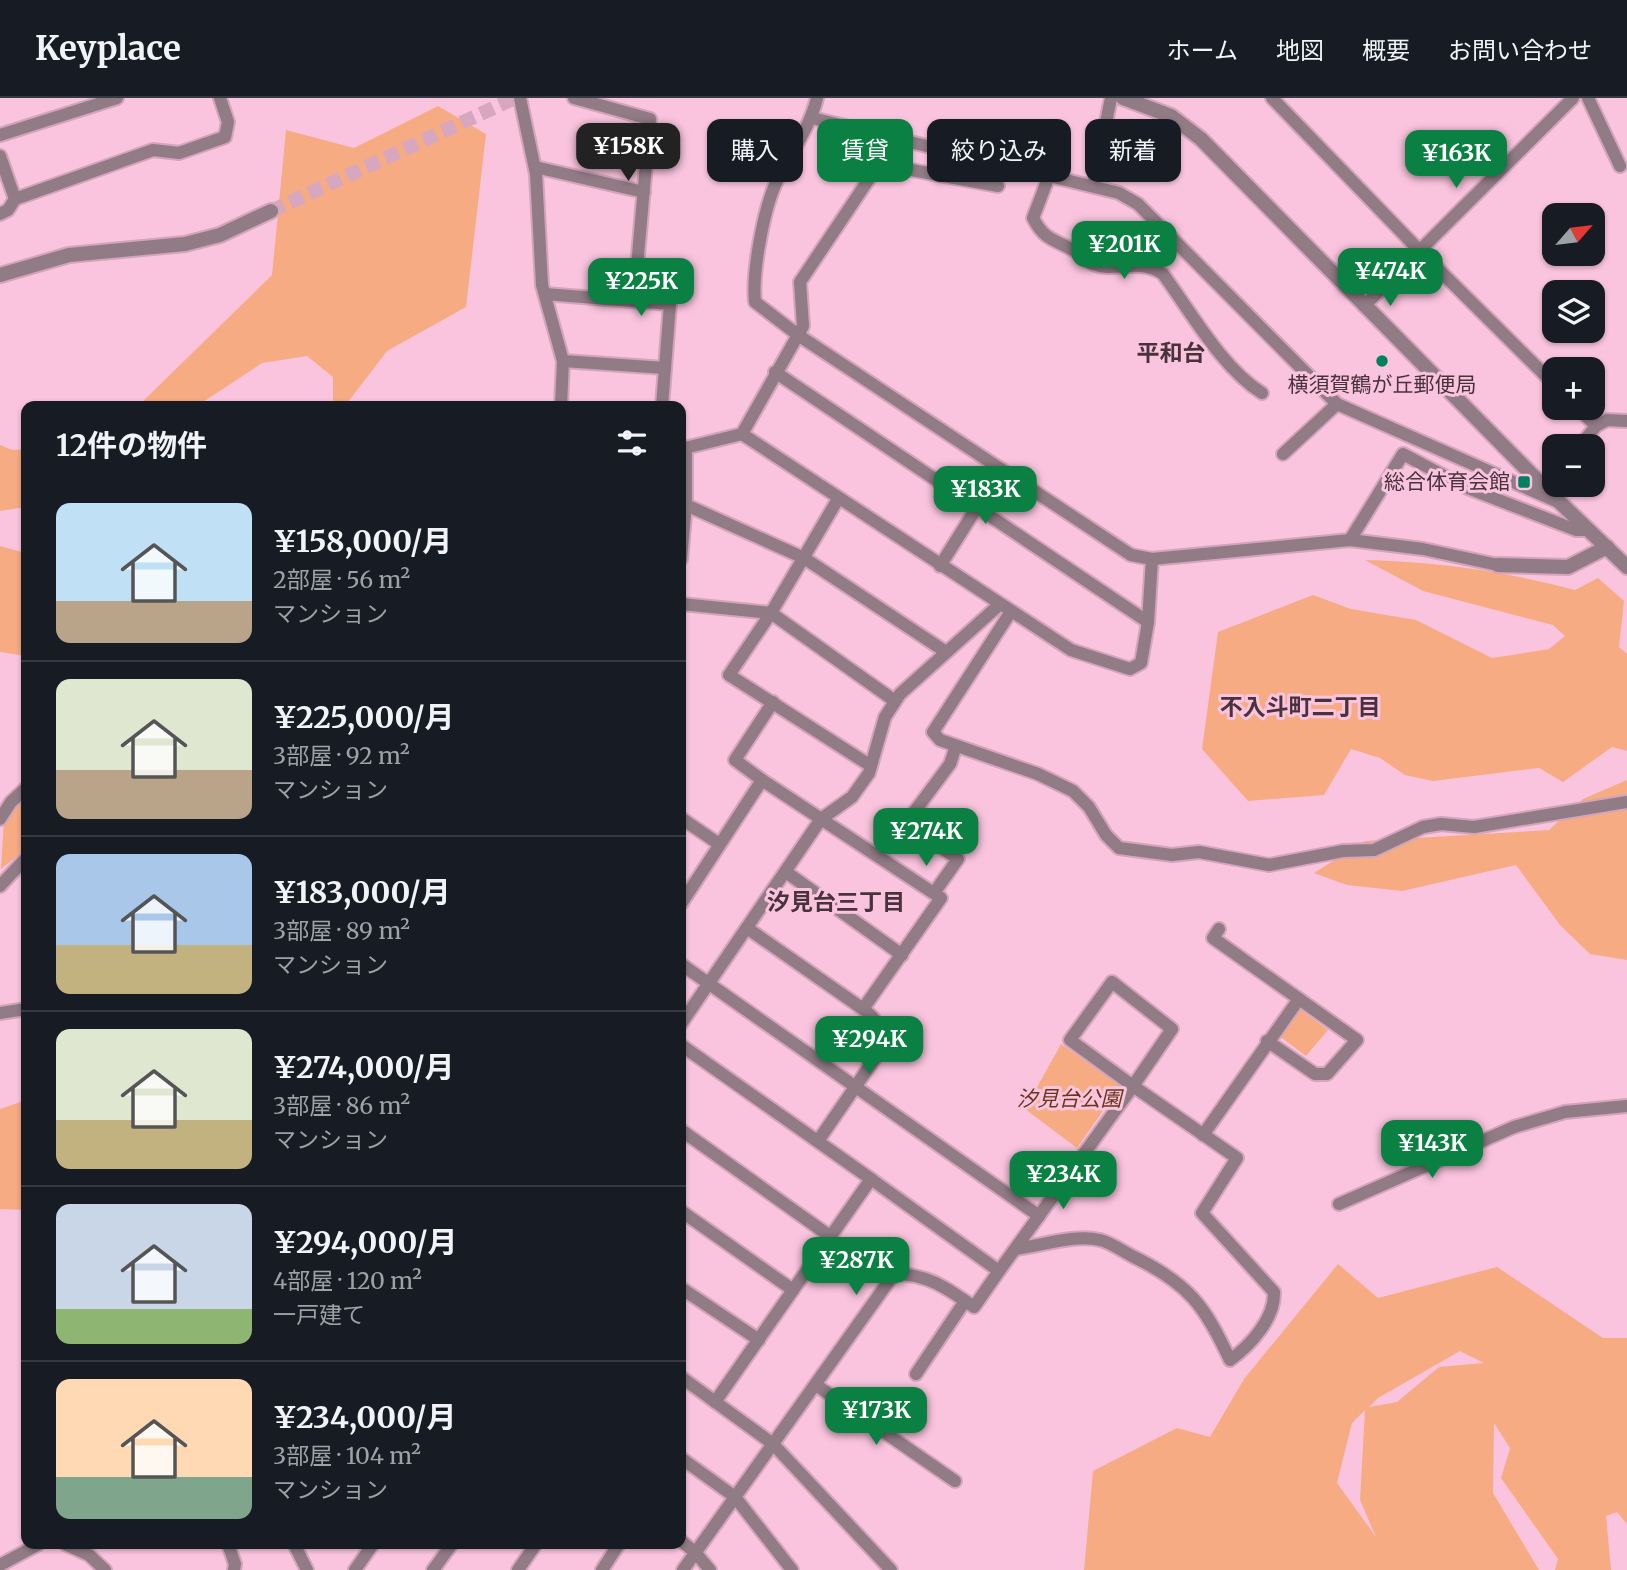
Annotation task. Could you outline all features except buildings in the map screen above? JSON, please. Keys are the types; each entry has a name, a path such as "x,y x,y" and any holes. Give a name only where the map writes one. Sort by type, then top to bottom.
{"street":[{"path":"0,135 117,98"},
{"path":"0,214 8,210 15,199 153,150 179,153 225,137 228,122 220,98"},
{"path":"520,98 535,167 545,294 563,360 561,401"},
{"path":"574,98 650,119 634,301"},
{"path":"817,98 812,118 774,187 752,279 755,302 797,335 1131,555 1152,559 1350,540 1423,549 1498,565 1568,567 1607,547"},
{"path":"1093,187 1111,98"},
{"path":"1123,98 1171,116 1201,139 1364,306 1542,476"},
{"path":"1272,98 1542,372"},
{"path":"1364,306 1573,98"},
{"path":"1588,98 1620,166"},
{"path":"812,118 927,146"},
{"path":"0,156 15,199"},
{"path":"741,435 803,326 800,282 879,164 998,186"},
{"path":"535,167 644,192"},
{"path":"1047,182 1033,218 1042,236 1076,252 1093,265 1138,265 1152,267 1163,274 1227,362 1247,384 1262,393"},
{"path":"1071,182 1119,193 1138,204 1337,404 1559,502 1627,567"},
{"path":"0,275 69,255 185,244 220,235 271,211"},
{"path":"545,294 670,304 662,401"},
{"path":"563,360 665,368"},
{"path":"775,372 1148,622"},
{"path":"1283,454 1337,404"},
{"path":"1590,420 1596,426"},
{"path":"1590,434 1606,420 1627,421"},
{"path":"686,448 741,435 1071,650 1130,669 1140,663 1148,622 1152,559"},
{"path":"1350,540 1403,454 1465,487 1576,530 1589,530"},
{"path":"940,566 1001,469"},
{"path":"1556,497 1559,502"},
{"path":"838,499 771,613 729,675 871,766"},
{"path":"686,505 804,558 946,652"},
{"path":"686,604 771,613 895,701"},
{"path":"686,1017 821,820 852,797 871,766 885,717 895,701 946,652 1005,609"},
{"path":"1005,609 933,732 940,740 1038,774 1073,791 1089,807 1106,835 1119,848 1172,855 1199,852 1269,865 1343,851 1374,850 1423,827 1441,824 1474,827 1627,802"},
{"path":"773,702 735,760 941,898 863,1009"},
{"path":"934,893 958,859 906,822 950,764 956,746"},
{"path":"686,896 762,780"},
{"path":"0,819 21,793"},
{"path":"686,821 719,844"},
{"path":"0,886 21,863"},
{"path":"786,872 902,955"},
{"path":"747,928 872,1015 882,1041 880,1051 818,1141"},
{"path":"1219,929 1213,938 1357,1040 1327,1074 1315,1074 1267,1041"},
{"path":"686,967 1039,1216"},
{"path":"683,1570 894,1274 914,1274 935,1280 974,1307 999,1271 1133,1086 1172,1029 1112,982 1070,1040 1133,1086 1237,1158 1202,1213 1274,1292 1275,1308 1242,1351 1230,1360 1206,1314 1185,1287 1159,1269 1101,1240 1068,1239 1015,1249"},
{"path":"1203,1135 1299,999"},
{"path":"0,1013 21,1010"},
{"path":"686,1049 999,1271"},
{"path":"1339,1204 1514,1127 1565,1112 1627,1106"},
{"path":"686,1134 831,1237"},
{"path":"715,1402 871,1179"},
{"path":"686,1215 793,1290"},
{"path":"686,1291 759,1340"},
{"path":"916,1374 965,1301"},
{"path":"686,1381 773,1444 891,1570"},
{"path":"816,1385 955,1481"},
{"path":"686,1462 735,1497 792,1570"},
{"path":"686,1545 710,1570"},
{"path":"0,1565 30,1549"},
{"path":"76,1549 89,1555 106,1570"},
{"path":"230,1549 235,1564 234,1570"},
{"path":"296,1549 307,1570"},
{"path":"355,1570 370,1549"},
{"path":"433,1570 448,1549"},
{"path":"518,1570 533,1549"},
{"path":"601,1570 616,1549"}],"green space":[{"path":"438,106 486,134 466,307 387,351 349,401 333,401 333,377 307,356 262,363 205,401 143,401 272,275 286,130 354,148"},
{"path":"0,445 12,450 21,449 21,508 0,511"},
{"path":"0,546 21,552 21,655 0,652"},
{"path":"1365,560 1471,569 1575,590 1598,578 1624,601 1619,647 1627,654 1627,751 1612,747 1563,782 1539,768 1433,781 1405,775 1380,758 1351,749 1324,795 1248,801 1202,749 1218,632 1313,595 1351,609 1416,620 1492,658 1549,649 1565,636 1553,625 1423,591"},
{"path":"1627,780 1627,960 1590,954 1560,925 1516,865 1402,891 1347,885 1314,873 1365,841 1549,830 1583,799"},
{"path":"21,803 21,853 1,869 4,820"},
{"path":"1298,1008 1328,1030 1306,1056 1278,1035"},
{"name":"汐見台公園","path":"1061,1044 1120,1086 1077,1148 1025,1109"},
{"path":"21,1102 21,1210 0,1209 0,1109"},
{"path":"1338,1264 1378,1298 1497,1267 1603,1338 1627,1338 1627,1524 1617,1512 1606,1516 1611,1570 1555,1570 1558,1559 1501,1478 1510,1448 1494,1423 1493,1493 1539,1570 1084,1570 1093,1471 1177,1428 1210,1437 1244,1379","holes":["1460,1351 1484,1363 1439,1367 1397,1402 1369,1407 1378,1398","1365,1410 1360,1500 1376,1537 1337,1483 1352,1423"]}],"tunnel":[{"path":"271,211 515,98"}],"place":[{"name":"横須賀鶴が丘郵便局","path":"1382,361"},
{"name":"総合体育会館","path":"1524,482"}],"district":[{"name":"平和台","path":"1171,353"},
{"name":"不入斗町二丁目","path":"1300,707"},
{"name":"汐見台三丁目","path":"836,902"}]}
